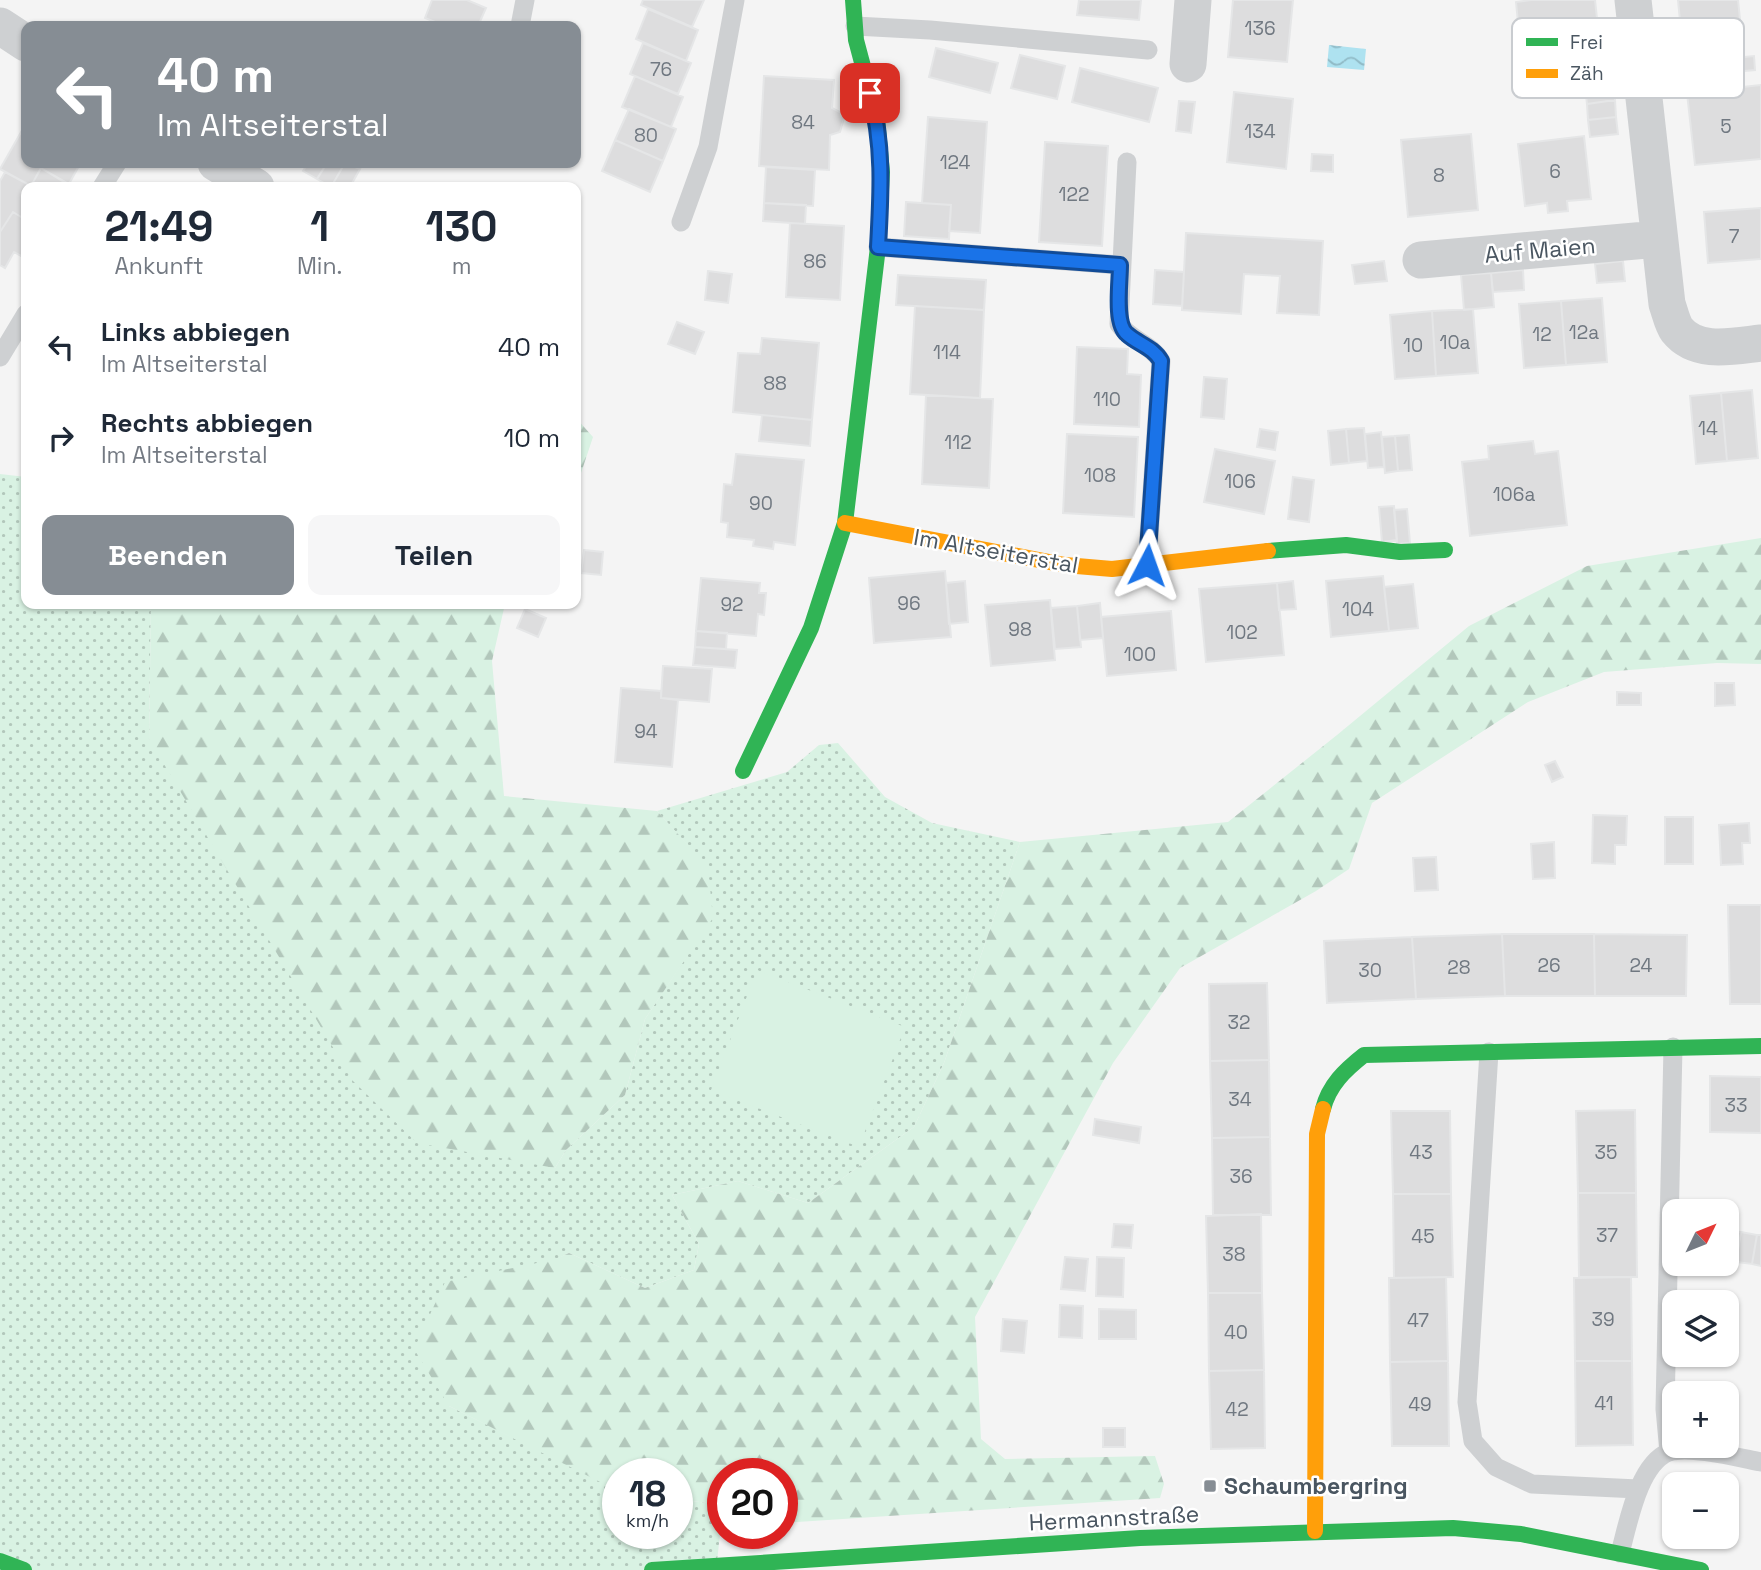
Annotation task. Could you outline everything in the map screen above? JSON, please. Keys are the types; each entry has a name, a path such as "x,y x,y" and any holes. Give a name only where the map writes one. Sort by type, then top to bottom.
{"street":[{"path":"743,771 811,628 845,523 878,247 882,172 877,119 856,40 853,0"},
{"path":"1188,64 1193,0"},
{"path":"1633,0 1635,18"},
{"path":"1643,98 1667,304 1676,330 1691,341 1714,348 1761,343"},
{"path":"224,168 248,182"},
{"name":"Auf Maien","path":"1421,260 1658,239"},
{"name":"Im Altseiterstal","path":"845,523 1065,565 1112,569 1299,547 1346,545 1400,552 1445,550"},
{"path":"1315,1531 1317,1134 1326,1098 1342,1072 1364,1055 1761,1046"},
{"name":"Hermannstraße","path":"652,1570 1140,1538 1452,1528 1521,1534 1701,1570"},
{"path":"0,1561 24,1570"}],"lane":[{"path":"521,21 525,0"},
{"path":"681,222 708,147 735,0"},
{"path":"855,26 930,30 1148,50"},
{"path":"1127,162 1119,324 1126,334 1156,352 1161,361 1147,565"},
{"path":"878,247 1120,265"},
{"path":"0,358 21,322"},
{"path":"1666,1381 1673,1047"},
{"path":"1489,1052 1467,1402 1474,1441 1496,1467 1532,1484 1639,1489"},
{"path":"1620,1553 1639,1489 1652,1464 1662,1457"},
{"path":"1739,1458 1761,1462"}],"green space":[{"path":"581,424 593,437 581,473"},
{"path":"0,474 21,476 21,609 151,609 149,739 555,1168 566,1150 625,1095 645,1019 712,918 707,867 657,811 787,772 819,745 838,743 885,797 932,823 1020,842 944,1063 914,1127 808,1203 738,1181 672,1195 699,1244 694,1270 645,1288 569,1253 557,1259 449,1406 602,1482 602,1549 693,1549 693,1501 707,1503 707,1549 718,1549 716,1570 0,1570"},
{"path":"1761,538 1761,664 1717,663 1604,672 1528,702 1372,803 1349,869 1316,891 1180,968 1113,1063 975,1317 981,1439 1005,1459 1155,1456 1164,1484 1160,1498 798,1522 798,1458 707,1458 707,1503 693,1501 693,1458 602,1458 602,1483 449,1406 414,1349 445,1282 556,1259 569,1253 645,1288 694,1270 699,1244 672,1195 738,1181 808,1203 914,1127 944,1063 1020,842 1228,822 1469,626 1587,566"},
{"path":"151,609 504,609 492,661 504,796 657,811 708,867 713,918 645,1019 625,1095 566,1150 555,1168 417,1143 353,1081 149,739"},
{"path":"757,970 905,1027 859,1147 711,1090"}],"water":[{"path":"1329,45 1366,49 1364,70 1327,67"}],"building":[{"path":"432,0 467,0 486,8 480,21 432,21 425,18"},
{"path":"643,0 704,0 692,27 641,5"},
{"path":"1079,0 1141,0 1139,20 1077,15"},
{"path":"1233,0 1293,0 1287,62 1228,57"},
{"path":"1595,0 1597,18 1518,18 1516,2"},
{"path":"1678,0 1738,0 1740,18 1680,18"},
{"path":"648,9 698,30 686,61 636,39"},
{"path":"643,43 691,63 678,94 630,74"},
{"path":"936,48 998,63 990,93 929,77"},
{"path":"1020,55 1065,66 1057,99 1011,88"},
{"path":"1754,56 1755,70 1744,71 1744,57"},
{"path":"1080,68 1158,88 1149,122 1072,102"},
{"path":"635,76 683,97 671,127 622,107"},
{"path":"764,76 834,80 832,108 844,118 840,132 830,135 829,170 759,166"},
{"path":"1761,85 1761,159 1695,165 1688,98 1744,98 1744,87"},
{"path":"1234,92 1293,99 1286,169 1227,162"},
{"path":"1586,98 1615,98 1615,100 1587,104"},
{"path":"1615,100 1616,117 1588,120 1587,104"},
{"path":"1179,101 1195,102 1191,133 1176,131"},
{"path":"629,109 676,129 663,161 615,140"},
{"path":"928,117 987,122 980,233 949,231 951,205 922,203"},
{"path":"1616,117 1618,134 1590,137 1588,120"},
{"path":"21,132 21,168 41,168 33,182 24,182 0,169"},
{"path":"1471,134 1478,210 1408,217 1401,140"},
{"path":"1584,136 1591,199 1567,201 1568,211 1548,213 1547,203 1525,206 1518,144"},
{"path":"615,140 663,161 650,192 602,171"},
{"path":"1045,142 1108,146 1102,246 1039,242"},
{"path":"1312,154 1333,155 1333,172 1311,171"},
{"path":"766,167 815,170 813,206 764,203"},
{"path":"41,168 78,168 70,182"},
{"path":"41,168 64,182 33,182"},
{"path":"305,168 324,168 317,179 303,171"},
{"path":"324,168 342,168 334,182 317,179"},
{"path":"342,168 360,169 353,182 334,182"},
{"path":"5,172 24,182 21,182 21,217 13,212 0,232 0,181"},
{"path":"906,202 951,205 949,239 904,236"},
{"path":"764,203 806,205 805,224 763,221"},
{"path":"1761,208 1761,259 1708,263 1704,212"},
{"path":"13,212 21,217 21,256 14,252 5,268 0,265 0,232"},
{"path":"790,223 844,226 840,300 786,297"},
{"path":"1186,233 1323,241 1319,315 1277,313 1280,276 1244,274 1241,314 1182,310"},
{"path":"1384,261 1387,281 1355,284 1352,265"},
{"path":"1623,261 1625,281 1597,283 1595,264"},
{"path":"1155,270 1184,272 1182,306 1153,304"},
{"path":"1523,270 1524,290 1493,292 1491,273"},
{"path":"708,271 732,274 728,303 705,300"},
{"path":"1491,273 1494,307 1464,310 1461,275"},
{"path":"898,275 986,280 984,310 896,305"},
{"path":"1602,298 1607,362 1566,365 1561,301"},
{"path":"1561,301 1566,365 1524,368 1519,304"},
{"path":"915,306 984,310 980,398 910,394"},
{"path":"1473,309 1478,373 1436,376 1432,311"},
{"path":"1432,311 1436,376 1395,379 1390,315"},
{"path":"677,322 704,332 695,354 668,344"},
{"path":"762,338 819,343 812,420 733,412 738,353 760,354"},
{"path":"1077,347 1128,349 1127,374 1141,375 1139,427 1074,424"},
{"path":"1204,377 1227,379 1224,419 1201,417"},
{"path":"1752,390 1758,458 1727,461 1721,393"},
{"path":"1721,393 1727,461 1696,464 1690,396"},
{"path":"926,395 993,399 989,488 922,484"},
{"path":"762,415 812,420 810,446 759,441"},
{"path":"1364,428 1367,461 1349,463 1346,429"},
{"path":"1260,429 1278,432 1275,450 1257,447"},
{"path":"1346,429 1349,463 1331,465 1328,431"},
{"path":"1381,432 1384,467 1368,468 1365,434"},
{"path":"1067,434 1138,437 1134,517 1063,513"},
{"path":"1409,435 1412,470 1398,471 1395,436"},
{"path":"1395,436 1398,471 1385,473 1382,437"},
{"path":"1533,441 1535,454 1558,451 1567,525 1470,536 1462,462 1489,459 1488,446"},
{"path":"1215,449 1275,461 1264,514 1204,502"},
{"path":"736,454 804,460 795,545 774,542 773,549 753,546 754,540 727,537 728,523 721,522 724,484 732,485"},
{"path":"1293,477 1314,480 1309,522 1288,519"},
{"path":"1394,506 1397,540 1382,542 1379,507"},
{"path":"1407,509 1410,543 1397,544 1394,510"},
{"path":"584,550 603,552 601,575 581,573"},
{"path":"945,571 951,637 874,643 869,578"},
{"path":"1383,576 1389,631 1331,637 1326,581"},
{"path":"701,578 760,583 759,593 766,593 764,615 758,614 756,636 696,631"},
{"path":"965,581 968,622 949,624 946,583"},
{"path":"1293,581 1296,609 1279,610 1277,583"},
{"path":"1277,583 1284,655 1206,662 1199,589"},
{"path":"1413,584 1418,628 1389,631 1384,587"},
{"path":"1050,600 1055,660 991,666 985,605"},
{"path":"1100,603 1103,638 1080,640 1077,606"},
{"path":"1077,606 1081,647 1055,649 1051,608"},
{"path":"525,609 546,618 538,637 517,628"},
{"path":"1171,611 1176,670 1107,676 1101,617"},
{"path":"696,631 727,633 726,649 695,647"},
{"path":"695,647 737,650 735,668 693,665"},
{"path":"663,666 712,669 709,702 661,698"},
{"path":"1715,683 1734,683 1735,705 1715,706"},
{"path":"621,688 661,691 661,698 678,700 672,767 615,762"},
{"path":"1617,692 1641,693 1641,705 1617,705"},
{"path":"1555,761 1563,777 1552,782 1545,765"},
{"path":"1593,815 1627,816 1626,845 1615,845 1615,864 1592,863"},
{"path":"1665,817 1693,817 1693,864 1665,864"},
{"path":"1749,823 1750,843 1742,843 1743,864 1721,865 1719,825"},
{"path":"1554,842 1555,878 1533,879 1531,844"},
{"path":"1436,857 1438,890 1415,891 1413,858"},
{"path":"1728,905 1761,905 1761,1004 1730,1004"},
{"path":"1502,934 1594,934 1595,996 1505,996"},
{"path":"1502,934 1505,996 1416,999 1412,937"},
{"path":"1594,934 1687,935 1686,996 1595,996"},
{"path":"1412,937 1416,999 1327,1003 1324,941"},
{"path":"1267,983 1269,1060 1210,1061 1209,984"},
{"path":"1269,1060 1270,1137 1212,1138 1210,1061"},
{"path":"1710,1076 1761,1077 1761,1133 1710,1132"},
{"path":"1635,1110 1636,1193 1578,1193 1576,1111"},
{"path":"1391,1111 1450,1111 1451,1194 1393,1194"},
{"path":"1095,1119 1141,1127 1139,1143 1093,1135"},
{"path":"1270,1137 1271,1215 1213,1215 1212,1138"},
{"path":"1578,1193 1636,1193 1637,1277 1579,1277"},
{"path":"1393,1194 1451,1194 1453,1277 1394,1278"},
{"path":"1261,1214 1262,1293 1208,1293 1206,1216"},
{"path":"1114,1224 1133,1225 1131,1248 1112,1247"},
{"path":"1741,1232 1757,1235 1752,1264 1740,1262"},
{"path":"1757,1235 1761,1235 1761,1266 1752,1264"},
{"path":"1065,1257 1088,1259 1085,1291 1061,1289"},
{"path":"1097,1257 1124,1258 1123,1297 1096,1296"},
{"path":"1446,1277 1448,1361 1390,1362 1389,1278"},
{"path":"1631,1277 1632,1361 1575,1361 1574,1278"},
{"path":"1208,1293 1262,1293 1264,1370 1209,1371"},
{"path":"1060,1305 1083,1306 1082,1338 1059,1337"},
{"path":"1099,1309 1136,1310 1136,1339 1099,1339"},
{"path":"1003,1319 1027,1321 1024,1353 1001,1351"},
{"path":"1448,1361 1449,1446 1392,1446 1390,1362"},
{"path":"1575,1361 1632,1361 1633,1445 1576,1446"},
{"path":"1264,1370 1265,1448 1211,1449 1209,1371"},
{"path":"1103,1428 1125,1428 1125,1447 1103,1447"}],"traffic: fast":[{"path":"743,771 811,628 845,523 878,247 882,172 877,119 856,40 853,0"},
{"path":"1268,551 1346,545 1400,552 1445,550"},
{"path":"1323,1109 1329,1093 1339,1079 1364,1055 1761,1046"},
{"path":"652,1570 1140,1538 1453,1528 1521,1534 1701,1570"},
{"path":"0,1561 24,1570"}],"traffic: slow":[{"path":"845,523 1065,565 1112,569 1268,551"},
{"path":"1315,1531 1317,1134 1323,1109"}],"place":[{"name":"Schaumbergring","path":"1210,1486"}],"route":[{"path":"870,93 877,119 882,172 878,247 1120,265 1119,324 1126,334 1156,352 1161,361 1147,565"}]}
